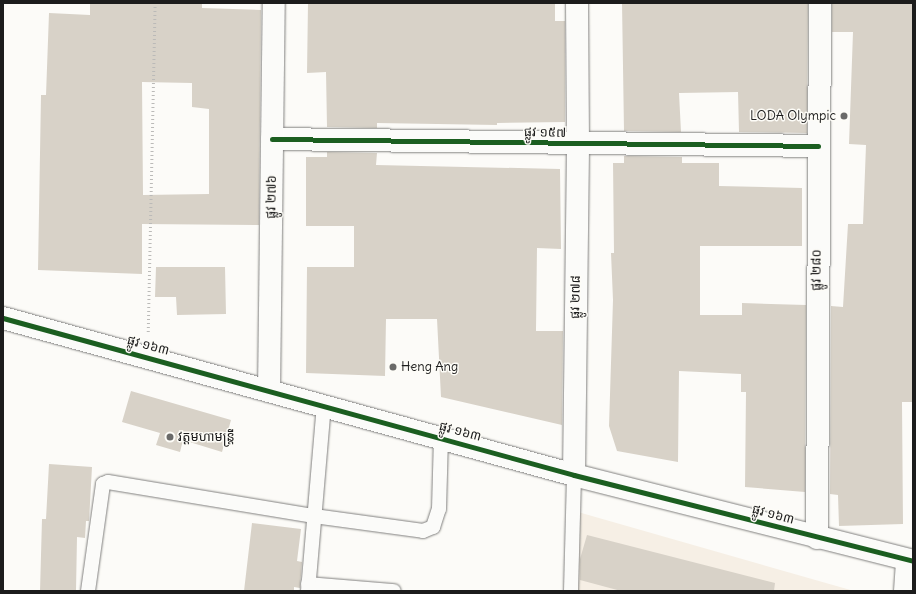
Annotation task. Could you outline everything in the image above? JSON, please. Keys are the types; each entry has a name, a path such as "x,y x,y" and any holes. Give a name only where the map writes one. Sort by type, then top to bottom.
{"street":[{"name":"ផ្លូវ ២៧៦","path":"269,391 274,3"},
{"name":"ផ្លូវ ២៧៨","path":"574,475 578,144 577,3"},
{"name":"ផ្លូវ ២៨០","path":"817,538 820,3"},
{"name":"ផ្លូវ ១៥៧","path":"272,139 818,146"},
{"name":"ផ្លូវ ១៦៣","path":"3,318 574,475 910,561"},
{"path":"905,591 910,561"}],"lane":[{"path":"324,406 308,587 394,591"},
{"path":"88,591 101,488 108,482 314,516 423,531 433,527 438,509 442,438"},
{"name":"ផ្លូវ ២៧៨","path":"571,591 574,475"}],"path":[{"path":"148,358 155,3"}],"shaded area":[{"path":"578,512 854,591 575,591"}],"building":[{"path":"90,3 202,3 202,8 261,10 259,225 142,224 142,274 38,270 41,95 46,95 49,13 90,15","holes":["142,82 192,83 192,107 209,109 209,194 143,195"]},
{"path":"308,3 555,3 555,21 565,21 565,122 497,123 497,125 377,123 377,128 327,127 326,72 307,73"},
{"path":"622,3 808,3 807,133 739,132 738,92 679,93 681,132 624,131"},
{"path":"832,3 913,3 913,402 902,402 903,524 839,526 838,495 830,494 831,306 843,307 848,224 863,224 866,145 849,144 853,32 832,32"},
{"path":"327,152 377,153 376,165 560,169 561,249 537,248 536,331 563,331 562,425 441,397 437,319 386,319 385,376 306,373 307,267 354,267 354,226 306,226 306,157 327,157"},
{"path":"624,156 682,157 682,163 719,163 719,186 802,188 802,246 700,246 700,315 742,315 742,303 806,305 805,492 745,487 746,392 741,392 741,374 679,371 678,462 617,451 609,426 613,300 611,253 614,253 613,163 624,163"},
{"path":"156,267 225,267 226,314 177,315 176,297 155,297"},
{"path":"131,391 231,420 222,452 183,440 180,452 156,445 160,433 122,422"},
{"path":"49,464 92,467 89,521 86,521 85,538 77,537 76,591 40,591 42,519 46,519"},
{"path":"252,523 301,529 297,561 302,562 300,588 294,587 294,591 244,591"},
{"path":"587,535 775,583 774,591 621,591 580,580 580,559"}],"cycle path":[{"path":"272,139 818,146"},
{"path":"3,318 574,475 913,561"}],"place":[{"name":"LODA Olympic","path":"844,116"},
{"name":"Heng Ang","path":"393,367"},
{"name":"វត្តមហាមន្រ្តី","path":"170,437"}]}
